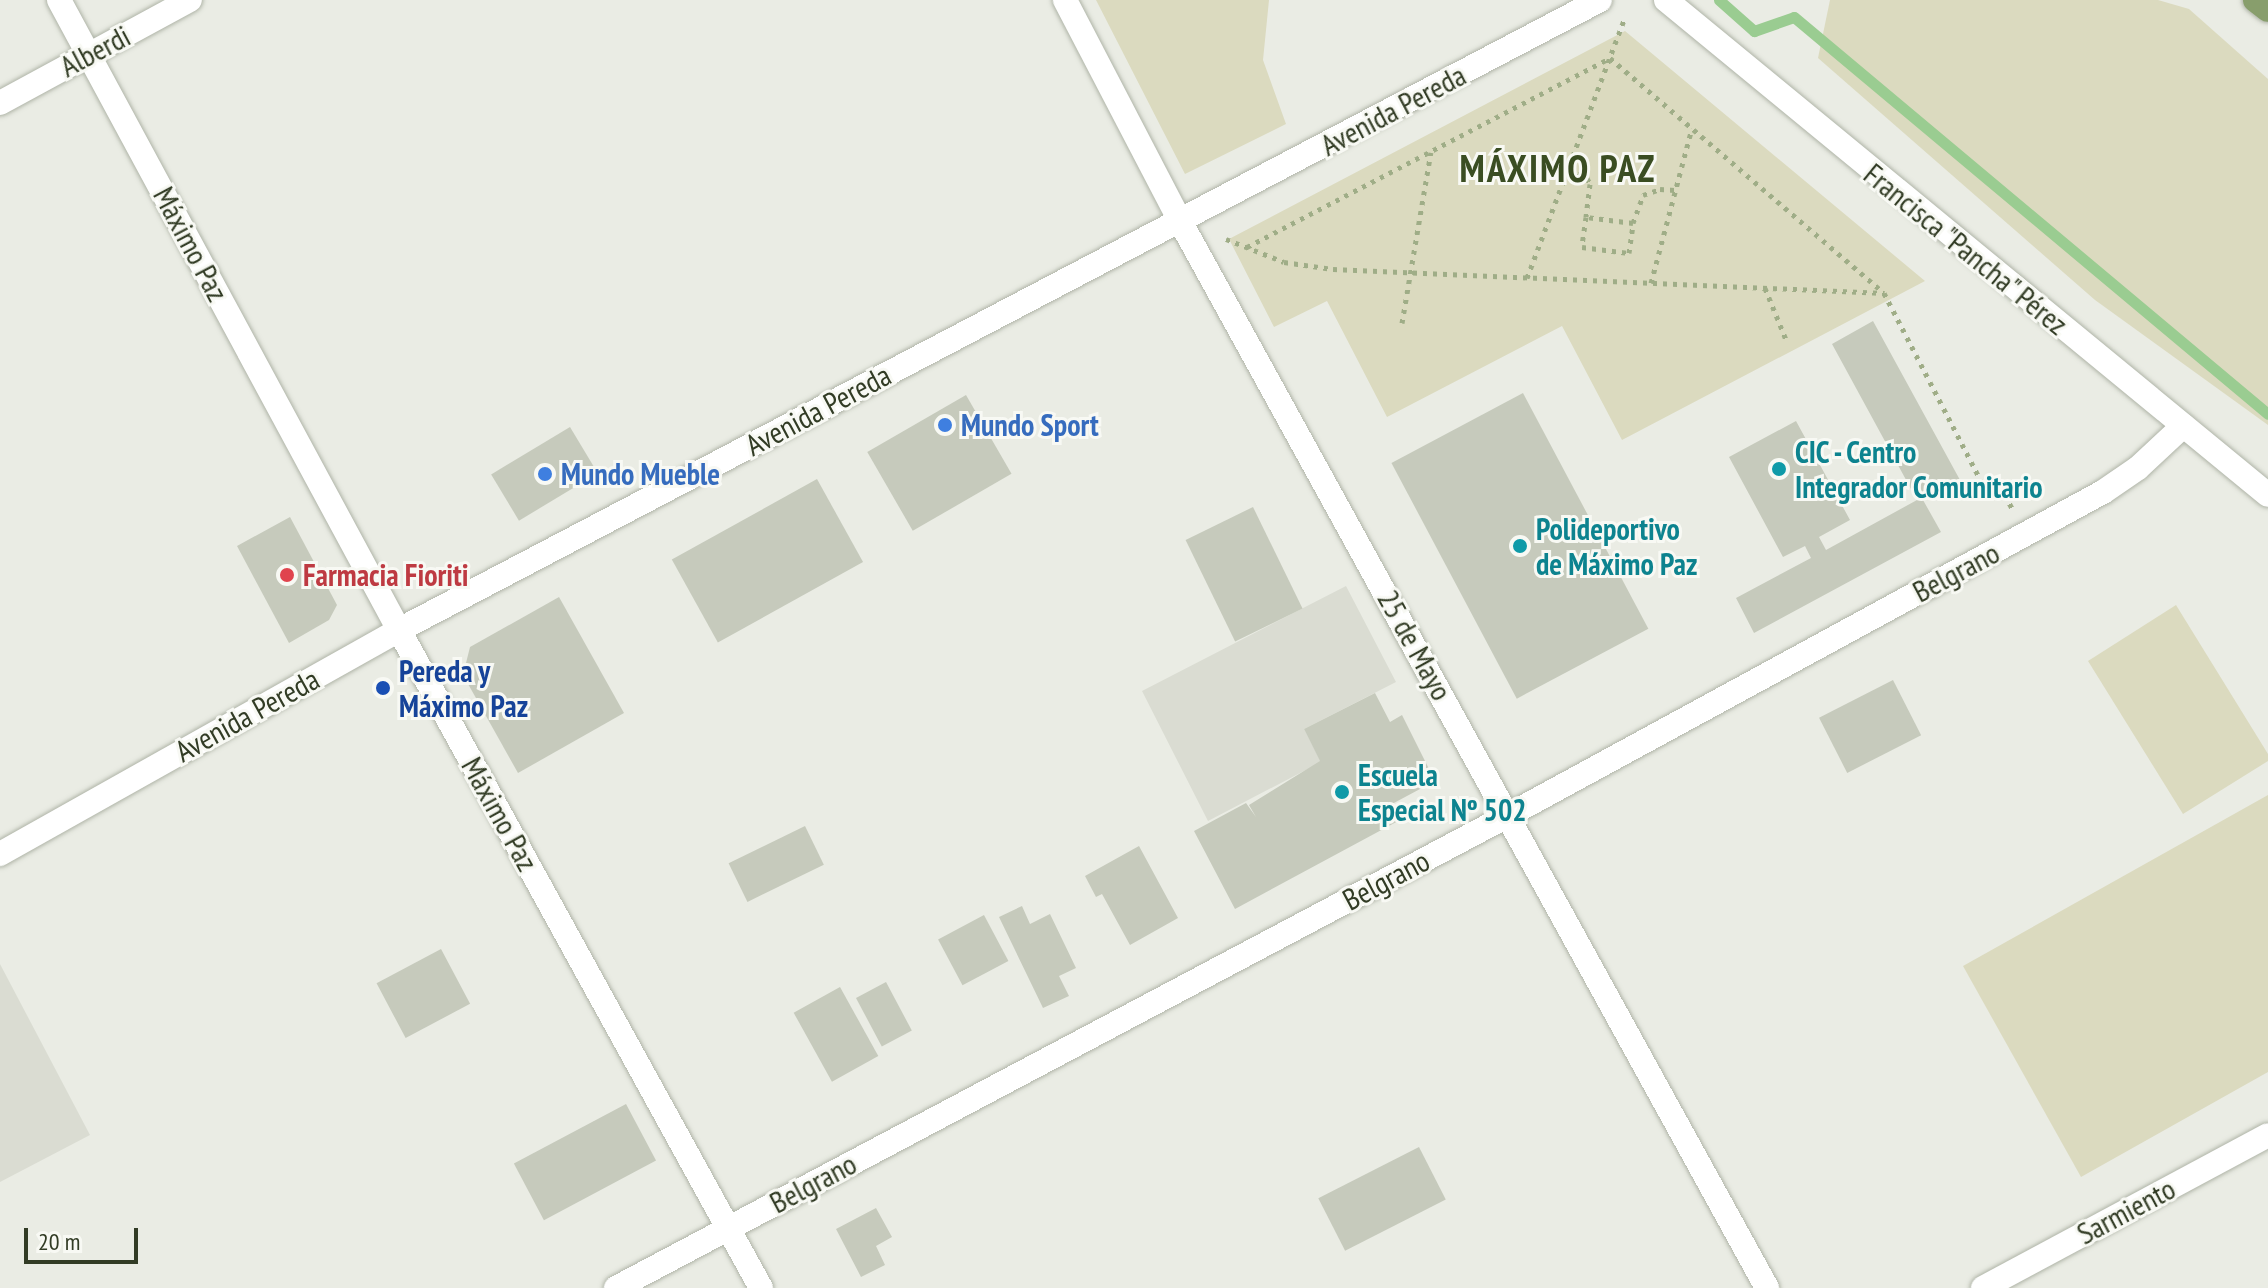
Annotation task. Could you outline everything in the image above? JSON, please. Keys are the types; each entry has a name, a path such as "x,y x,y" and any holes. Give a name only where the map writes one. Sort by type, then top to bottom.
{"main road":[{"path":"2255,0 2268,10"}],"street":[{"name":"Máximo Paz","path":"59,0 399,630 761,1288"},
{"name":"Alberdi","path":"0,103 190,0"},
{"name":"25 de Mayo","path":"1065,0 1180,221 1767,1288"},
{"name":"Avenida Pereda","path":"0,854 399,630 1600,0"},
{"name":"Francisca \"Pancha\" Pérez","path":"1666,0 2268,495"},
{"name":"Belgrano","path":"616,1288 1509,815 2103,492 2138,468 2183,426"},
{"name":"Sarmiento","path":"1983,1288 2268,1135"}],"path":[{"path":"1527,278 1627,14"},
{"path":"1247,247 1610,58"},
{"path":"1610,58 1884,293 1981,481 2005,495 2026,534"},
{"path":"1651,283 1692,128"},
{"path":"1402,323 1431,151"},
{"path":"1568,170 1587,178 1590,184 1582,247 1629,253 1633,223 1643,195 1660,189 1675,190"},
{"path":"1586,217 1633,223"},
{"path":"1180,221 1308,266 1884,293"},
{"path":"1765,288 1787,342"}],"shaded area":[{"path":"1346,586 1396,682 1304,729 1321,762 1208,821 1142,691"},
{"path":"0,964 90,1135 0,1182"}],"green space":[{"path":"1096,0 1269,0 1263,60 1286,124 1185,174"},
{"path":"1830,0 2158,0 2189,9 2268,79 2268,425 2095,300 1818,58"},
{"path":"1625,31 1925,281 1622,440 1562,326 1387,417 1327,301 1274,327 1229,239"},
{"path":"2176,605 2268,754 2268,761 2183,814 2088,661"},
{"path":"2268,795 2268,1072 2081,1177 1963,966"}],"building":[{"name":"CIC - Centro Integrador Comunitario","path":"1873,321 1960,480 1923,500 1941,532 1754,633 1736,598 1811,558 1805,546 1783,557 1729,457 1796,421 1850,520 1819,537 1826,550 1917,500 1832,344"},
{"name":"Polideportivo de Máximo Paz","path":"1523,393 1648,629 1517,699 1391,463"},
{"path":"966,395 1012,474 913,531 867,452"},
{"name":"Mundo Mueble","path":"570,427 598,473 519,521 491,474"},
{"path":"817,479 863,562 718,643 672,559"},
{"path":"1253,507 1303,609 1235,641 1186,540"},
{"name":"Farmacia Fioriti","path":"290,517 337,605 329,620 289,643 237,546"},
{"path":"559,597 624,713 518,773 463,675 470,647"},
{"path":"1893,680 1921,735 1847,773 1819,718"},
{"name":"Escuela Especial Nº 502","path":"1375,693 1390,722 1402,715 1435,781 1392,804 1400,820 1235,909 1194,831 1246,803 1256,817 1249,805 1320,761 1304,729"},
{"path":"805,826 824,865 747,902 729,863"},
{"path":"1139,846 1178,918 1130,945 1102,894 1096,897 1085,876"},
{"path":"1022,906 1030,924 1050,914 1076,968 1059,976 1069,996 1043,1008 999,917"},
{"path":"984,915 1008,961 962,985 938,939"},
{"path":"441,949 470,1004 406,1038 377,983"},
{"path":"886,982 912,1031 882,1047 856,998"},
{"path":"840,987 878,1056 832,1082 794,1013"},
{"path":"626,1104 656,1161 544,1220 514,1164"},
{"path":"1419,1147 1446,1200 1345,1251 1318,1198"},
{"path":"876,1208 892,1237 876,1246 885,1265 861,1277 836,1229"}],"waterway":[{"path":"1719,0 1754,31 1794,17 2268,414"}],"place":[{"name":"Mundo Sport","path":"945,425"},
{"name":"CIC - Centro Integrador Comunitario","path":"1779,469"},
{"name":"Mundo Mueble","path":"545,474"},
{"name":"Polideportivo de Máximo Paz","path":"1520,546"},
{"name":"Farmacia Fioriti","path":"287,575"},
{"name":"Pereda y Máximo Paz","path":"383,688"},
{"name":"Escuela Especial Nº 502","path":"1342,792"}],"district":[{"name":"MÁXIMO PAZ","path":"1558,168"}]}
